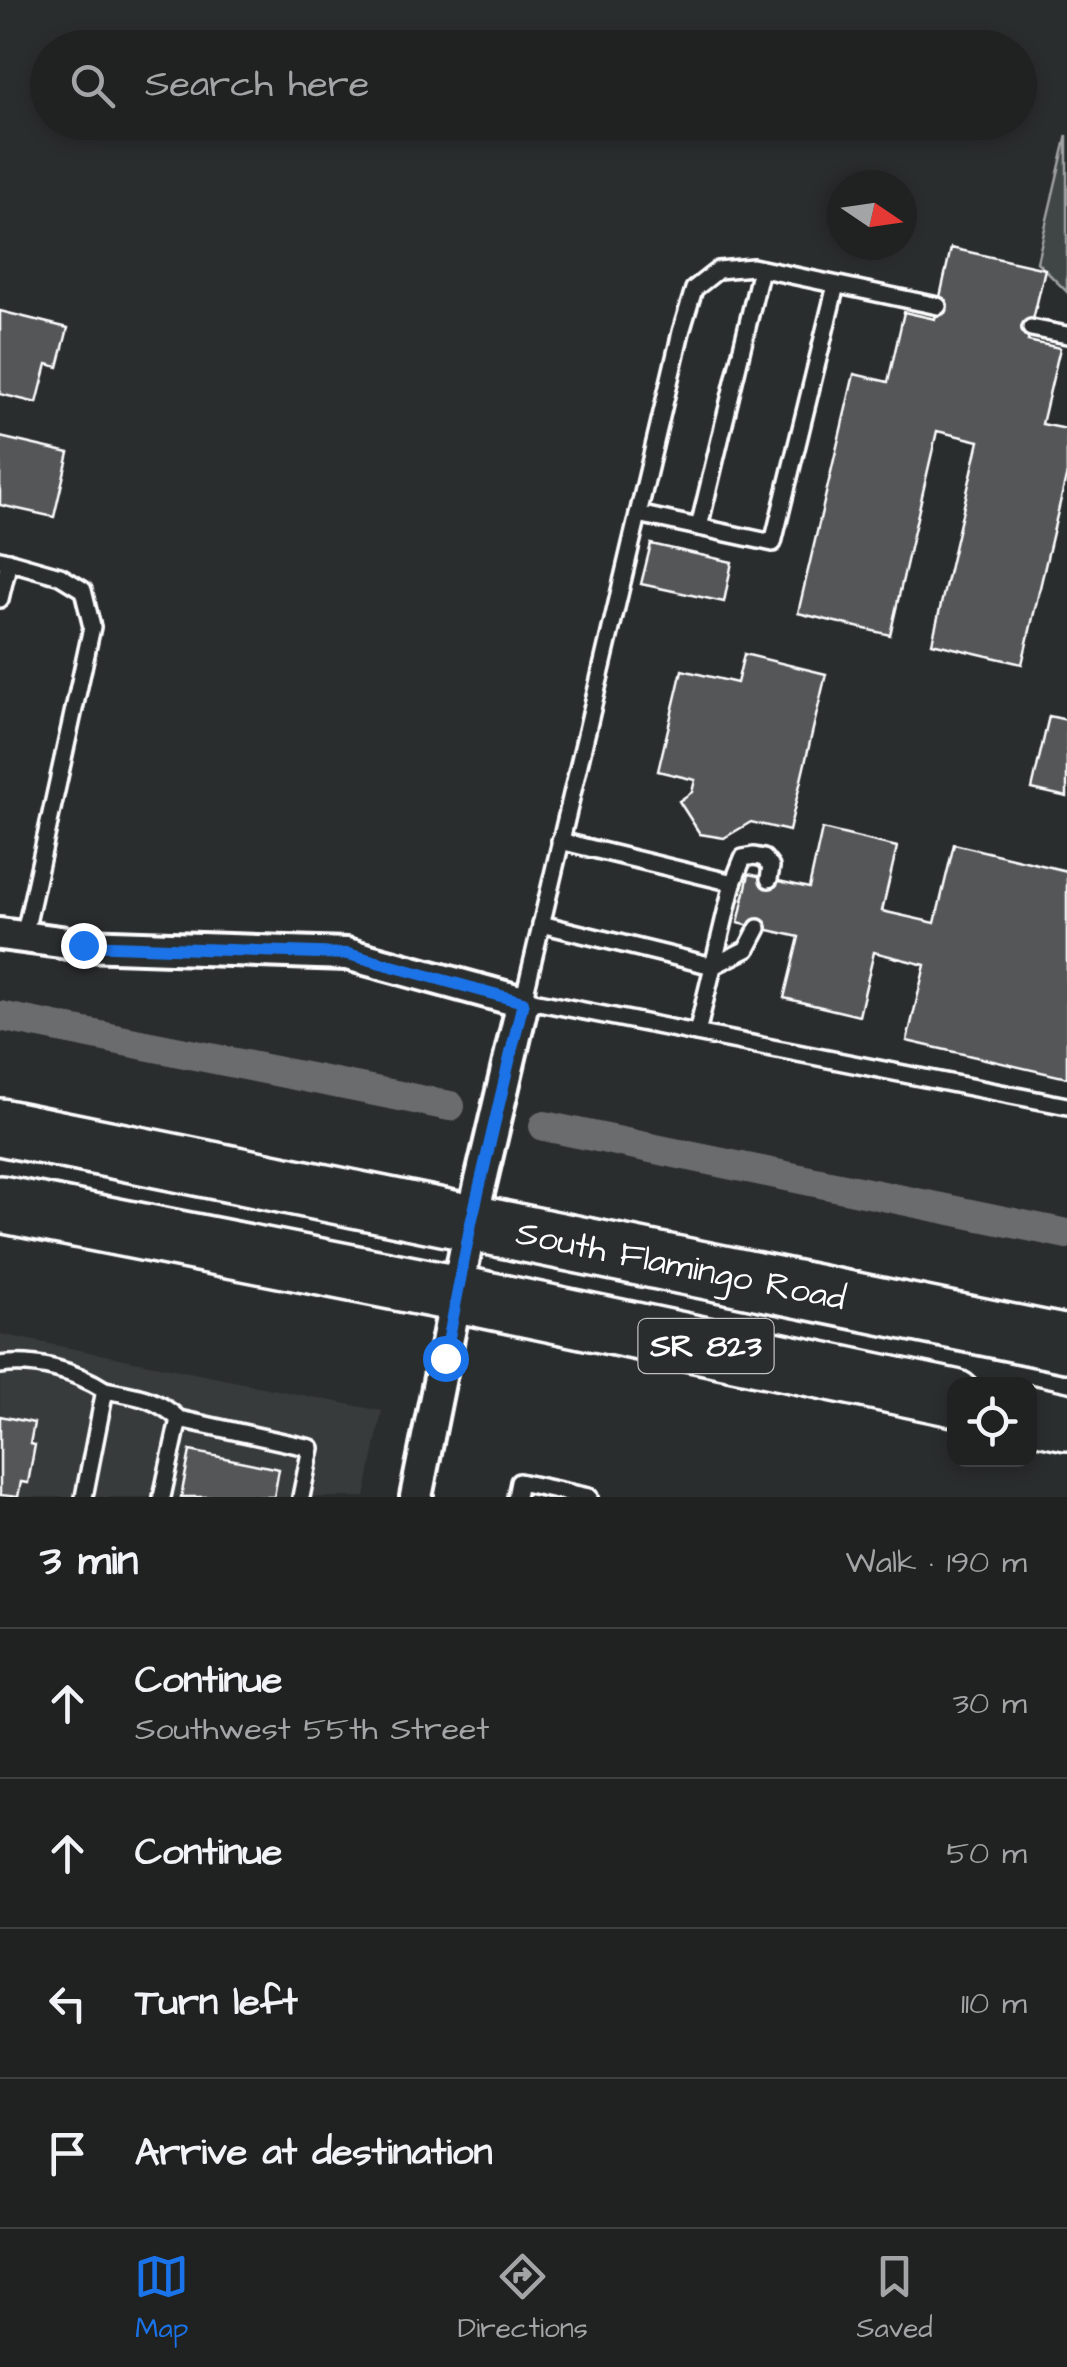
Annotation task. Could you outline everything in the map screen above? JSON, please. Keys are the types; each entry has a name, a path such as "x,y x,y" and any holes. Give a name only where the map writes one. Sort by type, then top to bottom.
{"highway":[{"name":"South Flamingo Road","path":"0,1127 1067,1344"},
{"name":"South Flamingo Road","path":"0,1204 458,1294 947,1397"},
{"path":"1037,1416 1067,1422"}],"street":[{"path":"12,936 83,945 348,954 523,1001 471,1223 416,1497"}],"lane":[{"path":"699,527 761,269"},
{"path":"938,306 761,269 718,270 694,290 523,1001 1067,1106"},
{"path":"638,514 773,544 836,285"},
{"path":"1031,328 1067,335"},
{"path":"0,599 4,560 60,576 82,590 90,607 92,627 12,936"},
{"path":"560,841 734,883"},
{"path":"697,1033 743,858 764,858 771,868 769,878"},
{"path":"541,924 714,966 747,949 758,928"},
{"path":"0,1365 25,1362 85,1377 106,1390 154,1400 178,1419 311,1448 301,1497"},
{"path":"84,1497 106,1390"},
{"path":"162,1497 178,1419"},
{"path":"516,1497 520,1482 589,1497"}],"shaded area":[{"path":"1067,135 1067,292 1037,262"},
{"path":"0,1334 382,1411 365,1497 0,1497"}],"building":[{"path":"951,248 1045,269 1028,341 1060,348 1042,424 1067,429 1067,473 1022,664 932,643 979,441 937,431 890,635 798,613 854,374 888,382 904,312 935,319"},
{"path":"0,311 68,328 58,367 47,364 37,403 0,394"},
{"path":"0,437 69,453 54,517 0,505"},
{"path":"651,544 732,562 724,602 641,584"},
{"path":"744,654 826,674 789,831 751,822 724,838 700,834 679,801 692,792 695,780 658,771 682,670 737,683"},
{"path":"1049,716 1067,720 1067,797 1032,789"},
{"path":"822,829 897,847 882,911 935,923 954,844 1067,871 1067,1078 907,1041 925,965 874,952 859,1016 784,998 799,937 738,923 749,874 809,888"},
{"path":"0,1416 34,1423 30,1444 35,1445 28,1483 21,1482 18,1497 0,1495"},
{"path":"190,1451 279,1469 274,1497 181,1497"}],"waterway":[{"path":"0,1016 450,1106"},
{"path":"544,1126 1067,1234"}],"route":[{"path":"83,945 348,954 523,1002 471,1223 445,1358"}]}
